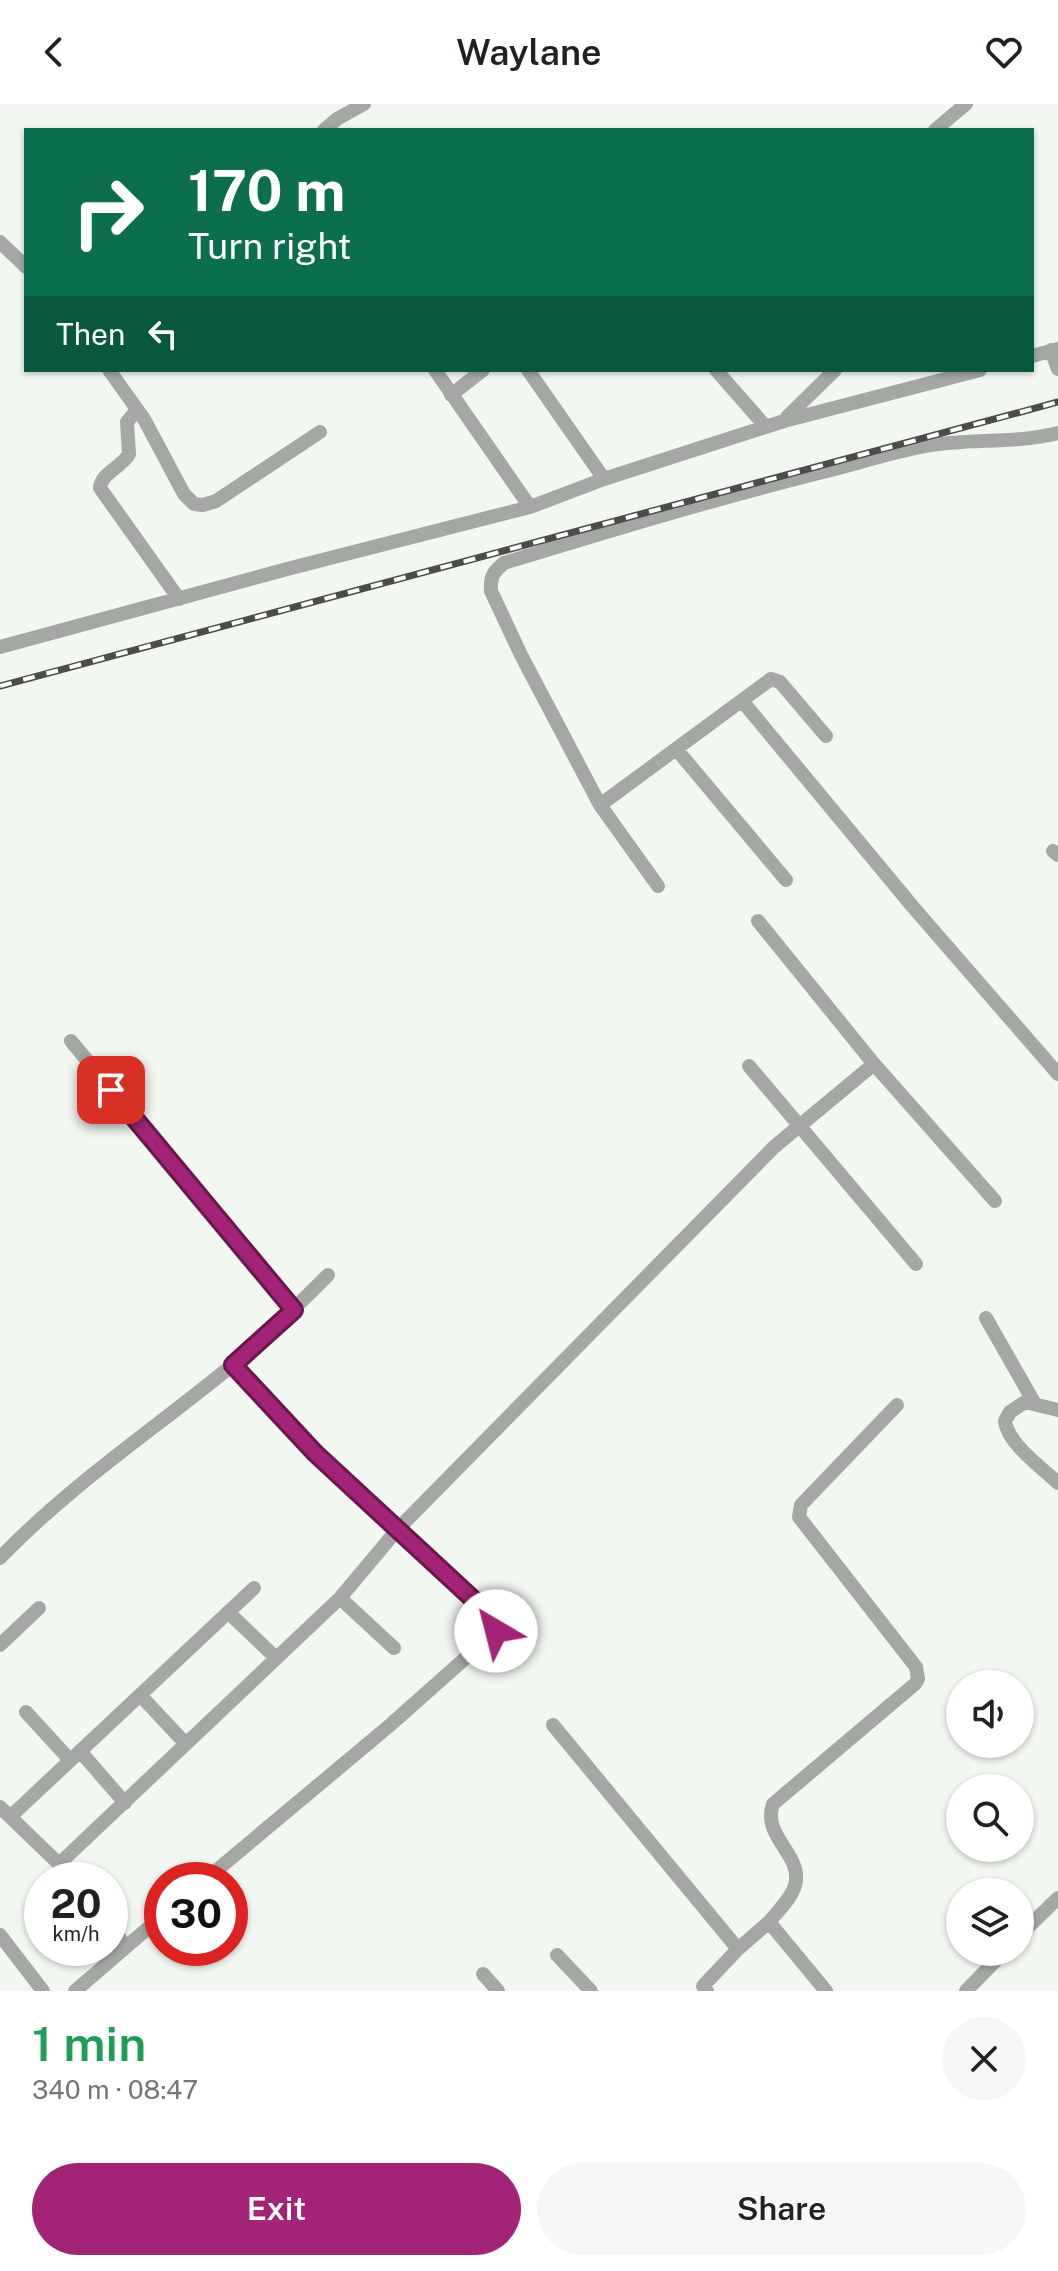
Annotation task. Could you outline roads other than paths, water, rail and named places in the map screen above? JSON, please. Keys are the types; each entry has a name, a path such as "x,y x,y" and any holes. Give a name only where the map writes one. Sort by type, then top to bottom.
{"street":[{"path":"326,128 364,104"},
{"path":"937,128 966,104"},
{"path":"0,242 24,265"},
{"path":"1034,355 1055,350 1058,369"},
{"path":"110,372 137,410 184,494 194,504 216,501 320,432"},
{"path":"436,372 530,507"},
{"path":"451,395 480,372"},
{"path":"529,372 604,479"},
{"path":"718,372 766,427"},
{"path":"784,421 833,372"},
{"path":"0,647 530,507 604,479 784,421 972,372"},
{"path":"137,410 127,422 129,454 103,478 100,488 179,599"},
{"path":"658,886 600,805 521,655 491,591 490,578 504,563 755,489 925,446 1058,433"},
{"path":"600,805 771,679 776,679 826,736"},
{"path":"743,702 913,907 1058,1074"},
{"path":"677,750 786,880"},
{"path":"758,921 874,1064 995,1201"},
{"path":"71,1041 294,1310"},
{"path":"61,1862 340,1598 397,1530 774,1147 874,1064"},
{"path":"749,1066 916,1264"},
{"path":"0,1558 85,1478 233,1365 328,1275"},
{"path":"986,1318 1035,1404"},
{"path":"227,1862 389,1726 496,1631 495,1622 489,1614 315,1453 233,1365"},
{"path":"1058,1410 1025,1402 1010,1412 1005,1421 1006,1429 1022,1448 1058,1483"},
{"path":"707,1991 703,1986 769,1922 793,1890 795,1871 769,1815 773,1804 918,1679 916,1667 799,1517 801,1505 897,1405"},
{"path":"57,1862 5,1812 75,1755 254,1588"},
{"path":"340,1598 394,1648"},
{"path":"0,1645 39,1608"},
{"path":"228,1612 276,1658"},
{"path":"140,1695 186,1744"},
{"path":"26,1712 125,1803"},
{"path":"553,1725 738,1949"},
{"path":"1034,1921 1058,1898"},
{"path":"769,1922 826,1991"},
{"path":"128,1944 144,1931"},
{"path":"0,1935 43,1991"},
{"path":"557,1955 591,1991"},
{"path":"75,1991 103,1966"},
{"path":"966,1991 990,1966"},
{"path":"483,1974 498,1991"}],"railway":[{"path":"0,686 1058,402"}]}
